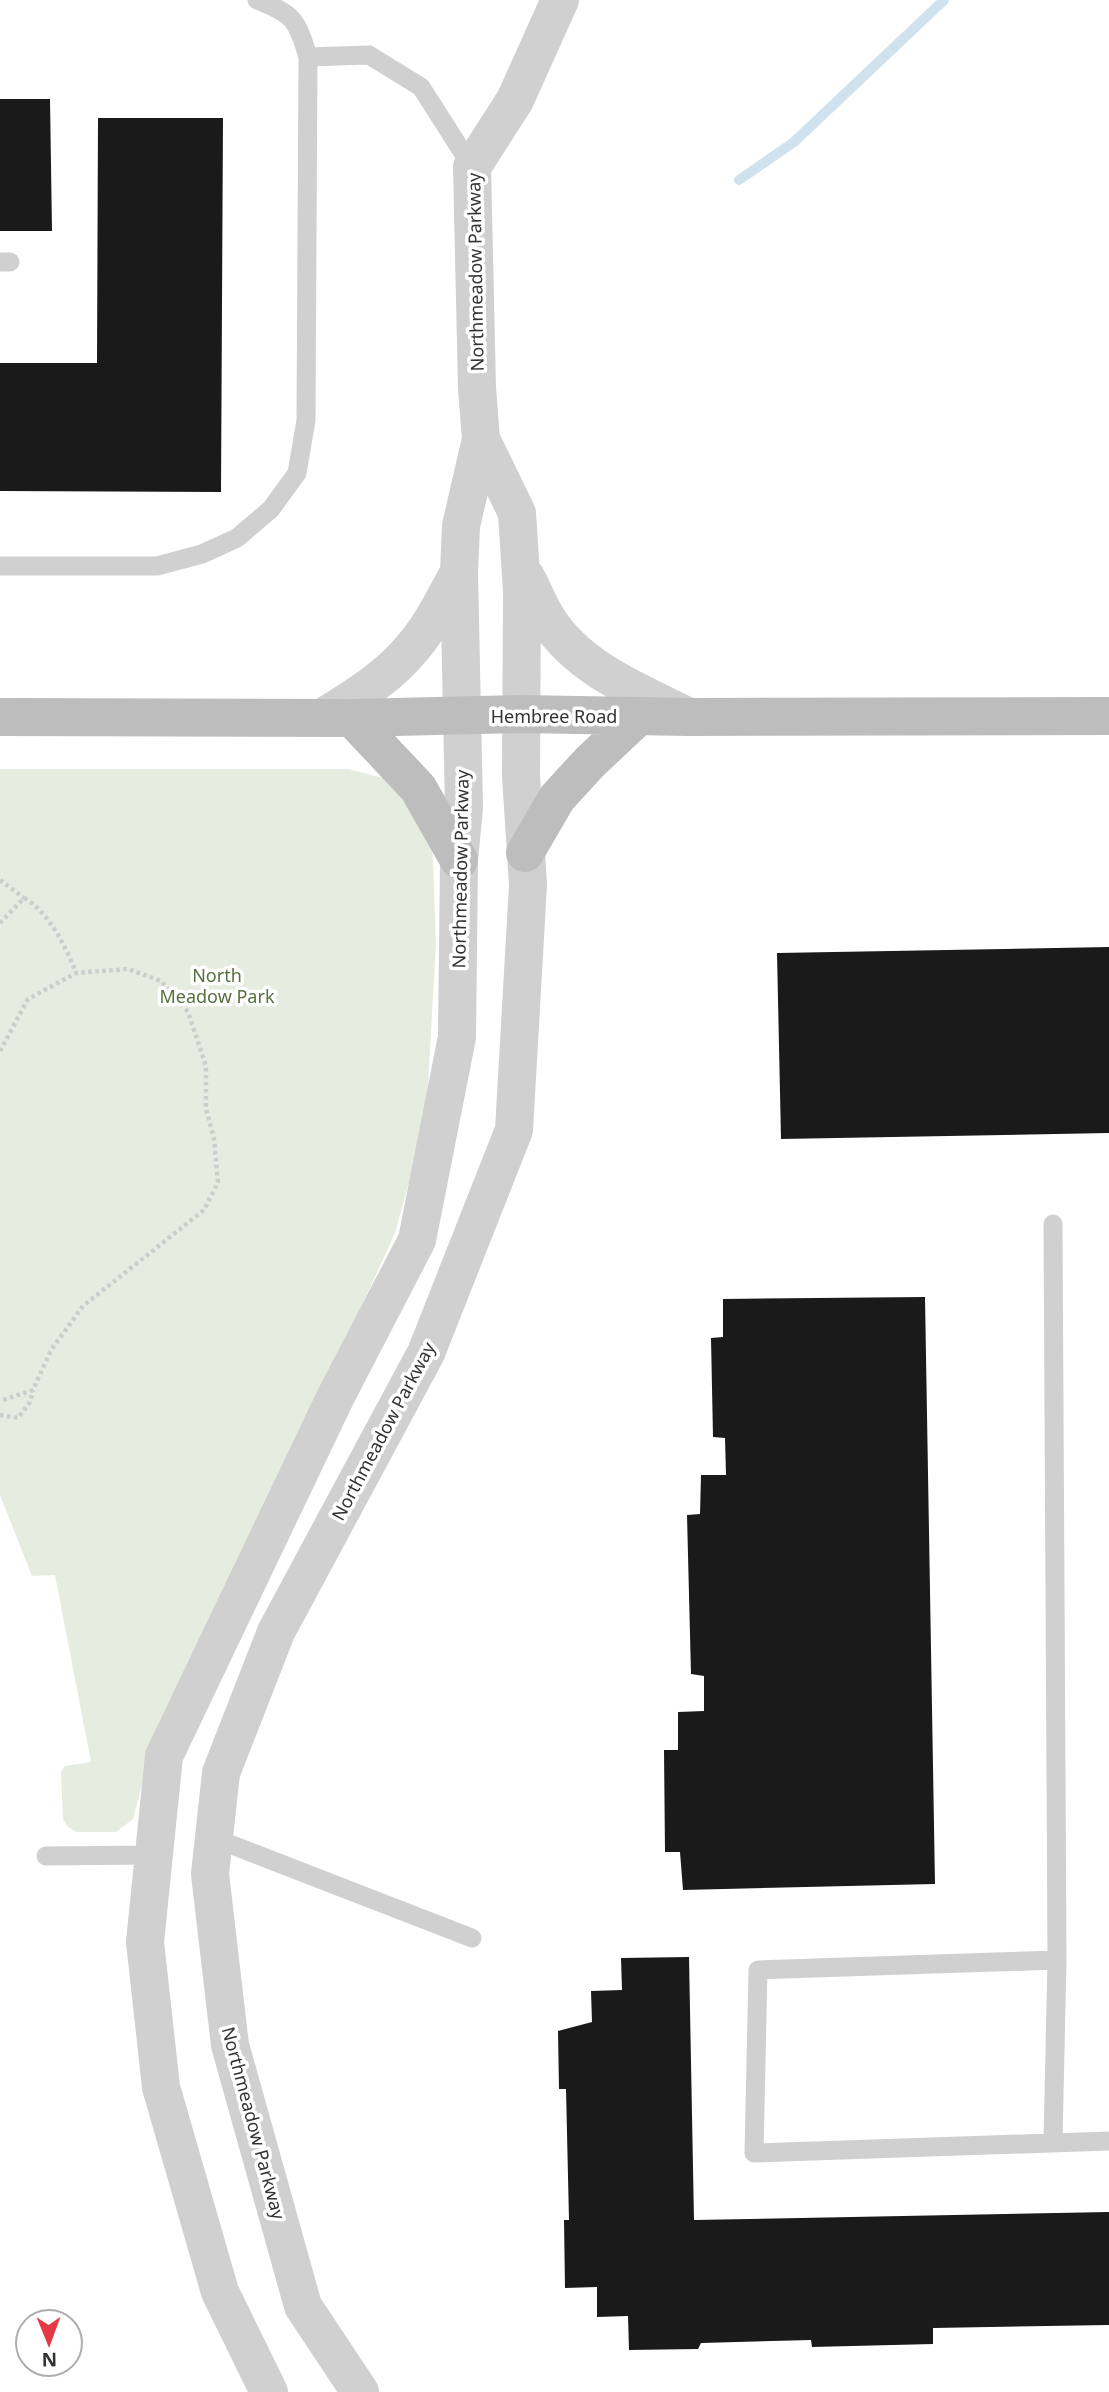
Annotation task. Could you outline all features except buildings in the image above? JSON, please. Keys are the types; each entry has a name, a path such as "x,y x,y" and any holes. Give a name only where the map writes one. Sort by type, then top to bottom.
{"street":[{"name":"Northmeadow Parkway","path":"269,2392 220,2292 161,2087 145,1942 164,1756 336,1396 418,1240 457,1037 459,860 464,808 459,572 461,526 481,439 477,388 472,167 515,100 560,0"},
{"name":"Northmeadow Parkway","path":"360,2392 303,2306 230,2045 210,1874 221,1773 276,1632 426,1353 514,1130 528,886 521,776 522,591 517,513 481,439"},
{"path":"520,567 547,619 563,639 611,678 689,717"},
{"path":"459,572 415,646 393,670 337,718 418,788 459,860"},
{"name":"Hembree Road","path":"0,717 337,718 522,714 689,717 1109,716"},
{"path":"526,853 557,798 590,762 639,716"}],"lane":[{"path":"0,566 157,566 202,554 237,538 271,509 297,473 306,420 308,57 299,27 281,9 257,0"},
{"path":"308,57 369,55 421,87 472,167"},
{"path":"1053,1224 1057,1960 1053,2141"},
{"path":"214,1838 472,1938"},
{"path":"46,1856 154,1856"},
{"path":"1057,1960 758,1970 754,2153 1109,2141"}],"path":[{"path":"0,880 36,905 69,956 76,973"},
{"path":"0,923 24,898"},
{"path":"0,1051 28,999 76,973 128,969 161,981 188,1012 206,1066 206,1109 214,1139 218,1182 204,1210 83,1306 51,1350 30,1402 18,1418 0,1415"},
{"path":"0,1401 33,1390"}],"green space":[{"name":"North Meadow Park","path":"0,769 349,769 386,779 414,800 432,838 436,943 426,1121 395,1233 316,1406 158,1724 133,1819 116,1832 77,1832 68,1827 63,1819 61,1772 65,1766 91,1762 55,1575 32,1576 0,1495"}],"waterway":[{"path":"739,180 794,142 944,0"}]}
